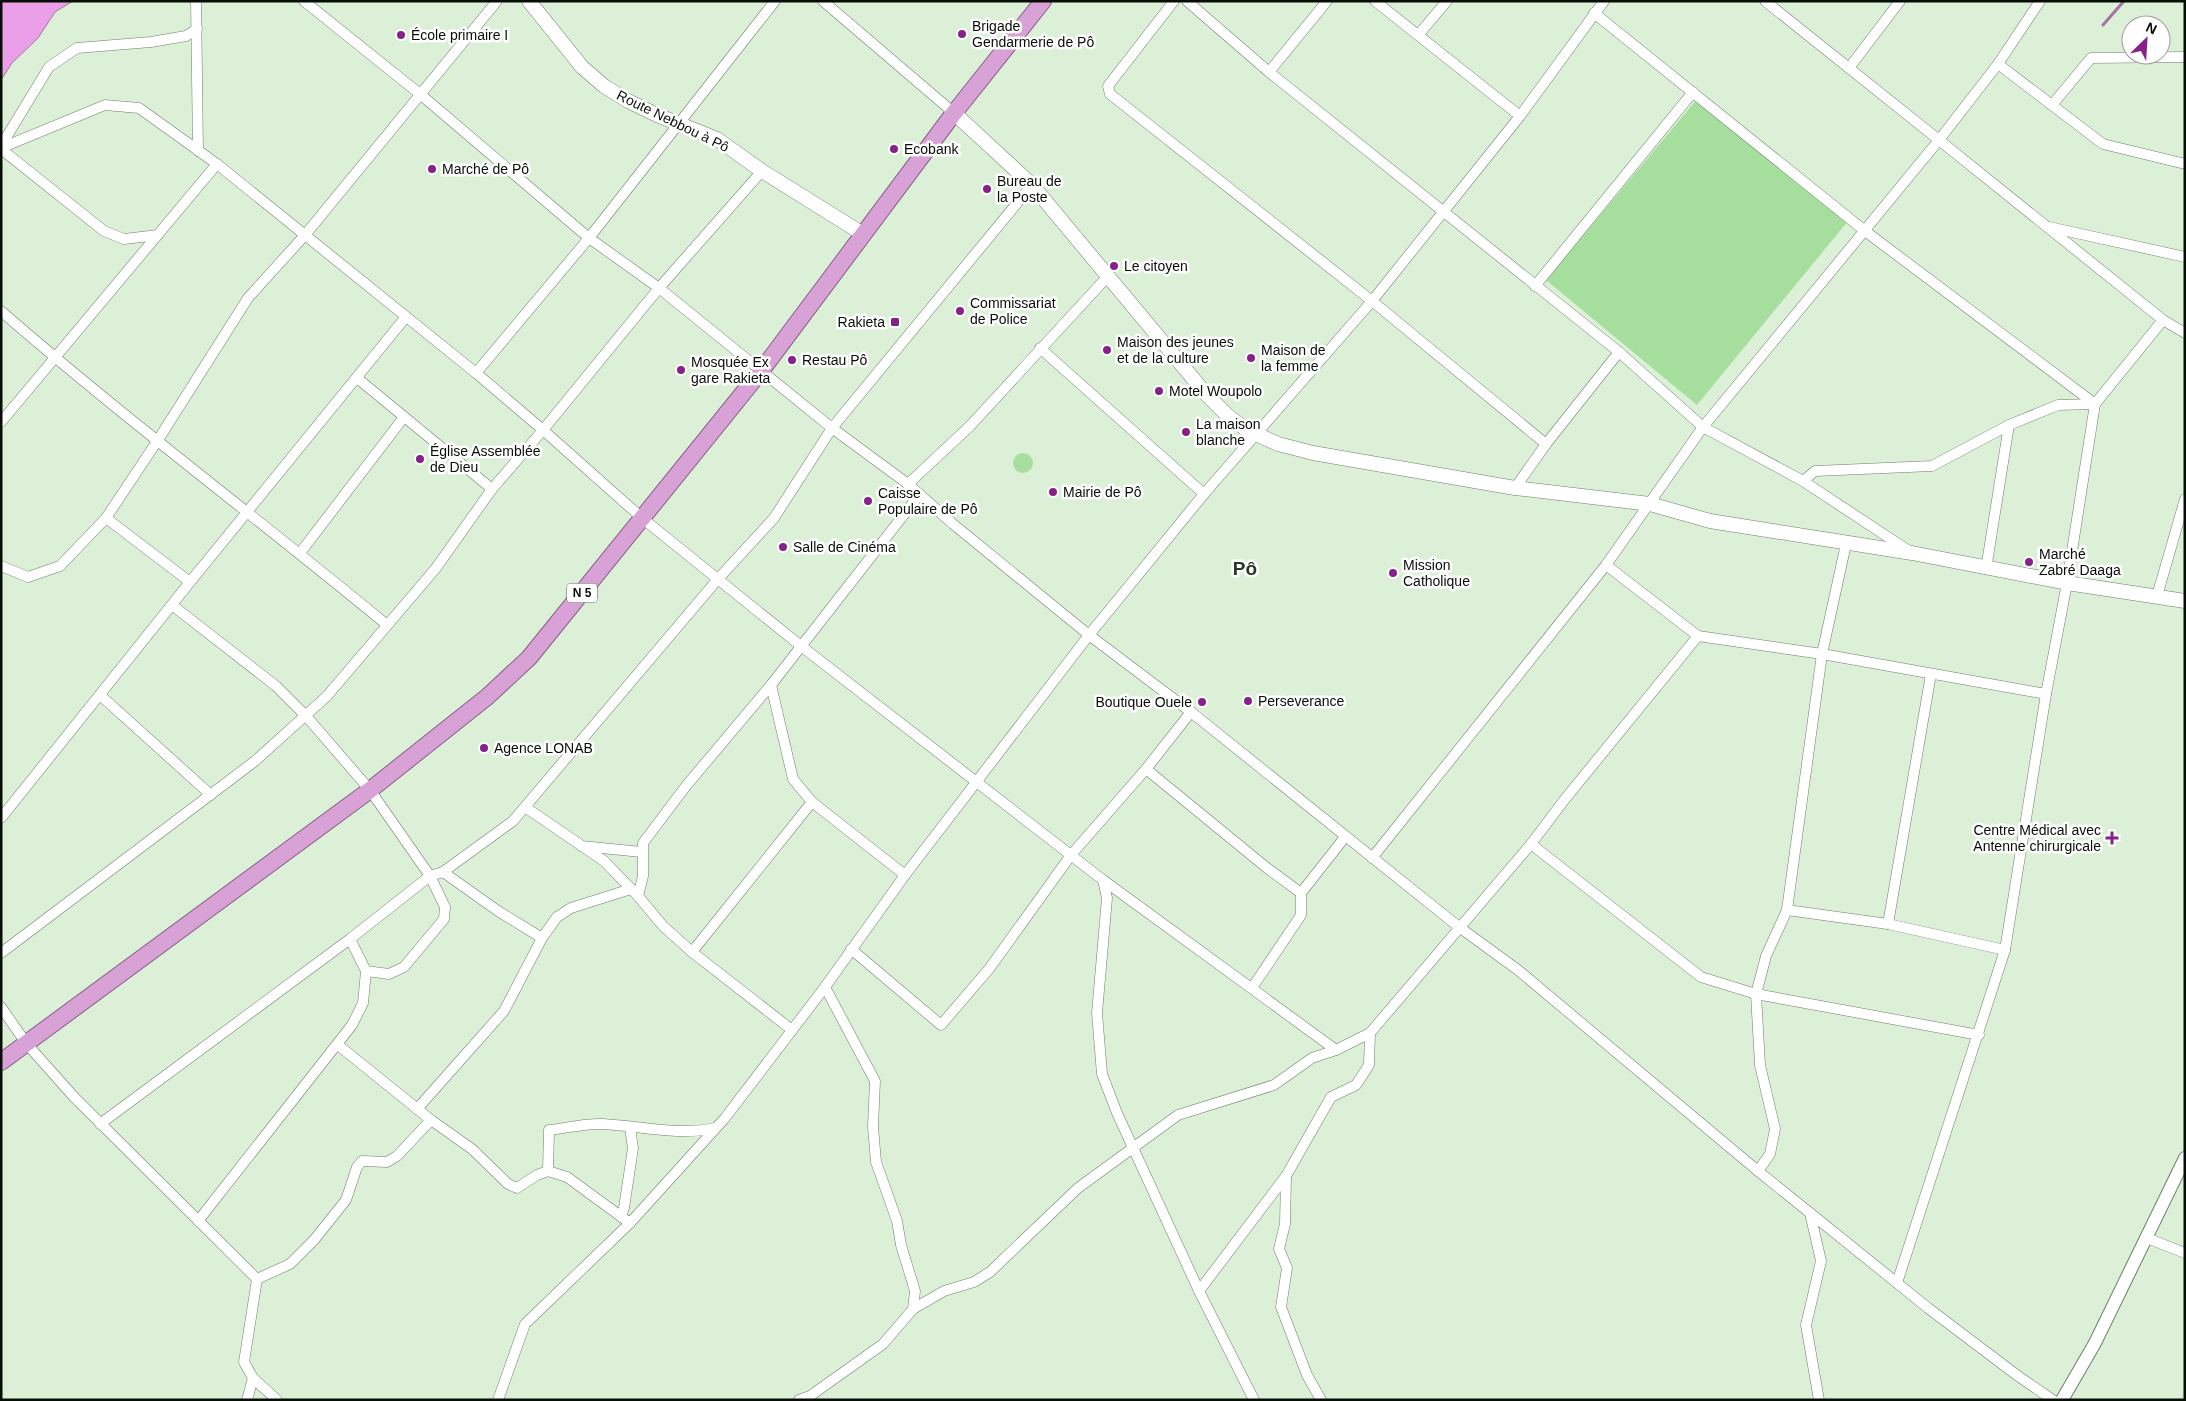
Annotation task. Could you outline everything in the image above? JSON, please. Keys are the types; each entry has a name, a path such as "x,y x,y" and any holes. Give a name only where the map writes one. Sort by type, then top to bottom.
{"highway":[{"name":"N 5","path":"1,1062 370,790 487,697 529,658 761,371 954,113 1043,1"}],"main road":[{"name":"Route Nebbou à Pô","path":"529,1 582,67 604,86 628,102 716,140 863,234"},
{"path":"954,113 1032,185 1206,394 1228,416 1247,430 1278,444 1313,453 1515,488 1650,504 1710,521 1912,553 1986,569 2185,601"}],"street":[{"path":"196,1 198,151"},
{"path":"304,1 420,94 589,238 659,288 832,428 908,484 1089,635 1191,712 1345,837 1518,970 1758,1171 1897,1283 2018,1376 2053,1400"},
{"path":"1,566 28,577 60,566 106,518 248,298 305,235 497,1"},
{"path":"476,373 589,238 775,1"},
{"path":"823,1 954,113"},
{"path":"1174,1 1108,86 1110,94 1372,300 1546,444"},
{"path":"1187,1 1269,72 1619,352 1703,427 1803,480 1912,553"},
{"path":"1269,72 1327,1"},
{"path":"1375,1 1520,116"},
{"path":"1419,34 1447,1"},
{"path":"498,1400 525,1324 630,1223 715,1128 825,987 905,875 1089,635 1204,494 1372,300 1444,213 1520,116 1604,1"},
{"path":"1765,1 2163,320 2185,333"},
{"path":"1848,68 1900,1"},
{"path":"1372,858 1606,566 1703,427 1939,140 1998,64 2040,1"},
{"path":"1594,13 1865,231 2095,404"},
{"path":"1,148 49,67 77,48 151,42 186,36 197,29"},
{"path":"2052,105 2091,58 2185,57"},
{"path":"1998,64 2103,144 2185,164"},
{"path":"1535,286 1693,92"},
{"path":"1,148 105,105 139,108 217,164 405,318 476,373 642,518 801,646 1102,880 1336,1050"},
{"path":"1,148 104,231 124,239 158,235"},
{"path":"1,422 217,164"},
{"path":"1,953 255,761 327,696 436,568 492,489 543,430 659,288 762,171"},
{"path":"100,1124 350,939 430,876 443,872 513,822 718,579 774,518 832,428 1032,185"},
{"path":"2046,226 2185,257"},
{"path":"908,484 970,426 1108,276"},
{"path":"1,311 55,358 300,553 387,625"},
{"path":"1,818 405,318"},
{"path":"1897,1283 2005,950 2095,404 2163,320"},
{"path":"1040,348 1204,494"},
{"path":"1515,488 1546,444 1619,352"},
{"path":"357,378 492,489"},
{"path":"1803,480 1815,471 1932,466 2009,425 2058,405 2095,404"},
{"path":"300,553 404,417"},
{"path":"1986,569 2009,425"},
{"path":"635,893 643,876 643,843 681,793 771,685 920,494"},
{"path":"2158,596 2185,499"},
{"path":"106,518 190,582"},
{"path":"1758,1171 1770,1154 1775,1129 1760,1065 1756,994 1766,956 1787,910 1822,654 1846,544"},
{"path":"1606,566 1698,636 1822,654 2046,694"},
{"path":"172,605 276,686 306,716 370,790 430,876 445,907 444,919 404,966 389,974 366,971"},
{"path":"799,1400 810,1396 883,1344 913,1309 944,1290 974,1282 990,1272 1078,1188 1178,1115 1274,1085 1312,1058 1336,1050 1370,1032 1531,844 1565,799 1698,636"},
{"path":"1888,924 1931,674"},
{"path":"771,685 793,779 812,802 905,875"},
{"path":"100,694 211,795"},
{"path":"851,949 941,1025 989,969 1071,855 1146,769 1191,712"},
{"path":"1146,769 1267,868 1301,893"},
{"path":"692,952 812,802"},
{"path":"525,807 580,847 604,861 663,926 692,952 792,1030"},
{"path":"1252,988 1301,915 1301,893 1345,837"},
{"path":"1531,844 1700,977 1756,994 1979,1035"},
{"path":"580,847 612,848 642,852"},
{"path":"443,872 498,911 542,938"},
{"path":"1102,880 1107,898 1097,1013 1102,1074 1117,1113 1134,1146 1199,1291 1254,1400"},
{"path":"418,1109 504,1011 542,938 557,918 571,908 635,893"},
{"path":"1787,910 1888,924 2005,950"},
{"path":"198,1221 338,1045 363,1003 366,971 350,939"},
{"path":"825,987 875,1082 873,1127 876,1162 897,1221 901,1245 915,1291 913,1309"},
{"path":"3,1011 26,1043 100,1124 256,1279"},
{"path":"1199,1291 1286,1176 1331,1097 1356,1085 1369,1066 1370,1032"},
{"path":"338,1045 431,1120 472,1148 508,1184 518,1188 537,1175 548,1171 567,1178 630,1223"},
{"path":"256,1279 290,1264 314,1240 346,1200 357,1167 362,1161 387,1162 397,1156 431,1120"},
{"path":"548,1171 550,1130 602,1124 630,1128 699,1132 715,1128"},
{"path":"621,1217 633,1148 630,1128"},
{"path":"2062,1400 2095,1343 2185,1158"},
{"path":"1286,1176 1285,1224 1279,1249 1287,1268 1281,1307 1307,1375 1322,1400"},
{"path":"1810,1213 1821,1261 1806,1324 1819,1400"},
{"path":"2146,1238 2185,1253"},
{"path":"256,1279 244,1362 253,1378 278,1400"},
{"path":"247,1400 253,1378"}],"green space":[{"path":"1698,98 1848,221 1697,405 1546,280"},
{"path":"1019,453 1027,453 1033,459 1033,467 1027,473 1019,473 1013,467 1013,459"}],"shaded area":[{"path":"1,1 73,1 55,12 38,38 12,63 1,80"}],"waterway":[{"path":"2103,25 2124,1"}],"place":[{"name":"Brigade Gendarmerie de Pô","path":"962,34"},
{"name":"École primaire I","path":"401,35"},
{"name":"Ecobank","path":"894,149"},
{"name":"Marché de Pô","path":"432,169"},
{"name":"Bureau de la Poste","path":"987,189"},
{"name":"Le citoyen","path":"1114,266"},
{"name":"Commissariat de Police","path":"960,311"},
{"name":"Rakieta","path":"895,322"},
{"name":"Maison des jeunes et de la culture","path":"1107,350"},
{"name":"Maison de la femme","path":"1251,358"},
{"name":"Restau Pô","path":"792,360"},
{"name":"Mosquée Ex gare Rakieta","path":"681,370"},
{"name":"Motel Woupolo","path":"1159,391"},
{"name":"La maison blanche","path":"1186,432"},
{"name":"Église Assemblée de Dieu","path":"420,459"},
{"name":"Mairie de Pô","path":"1053,492"},
{"name":"Caisse Populaire de Pô","path":"868,501"},
{"name":"Salle de Cinéma","path":"783,547"},
{"name":"Marché Zabré Daaga","path":"2029,562"},
{"name":"Mission Catholique","path":"1393,573"},
{"name":"Perseverance","path":"1248,701"},
{"name":"Boutique Ouele","path":"1202,702"},
{"name":"Agence LONAB","path":"484,748"},
{"name":"Centre Médical avec Antenne chirurgicale","path":"2112,838"}],"district":[{"name":"Pô","path":"1245,568"}]}
